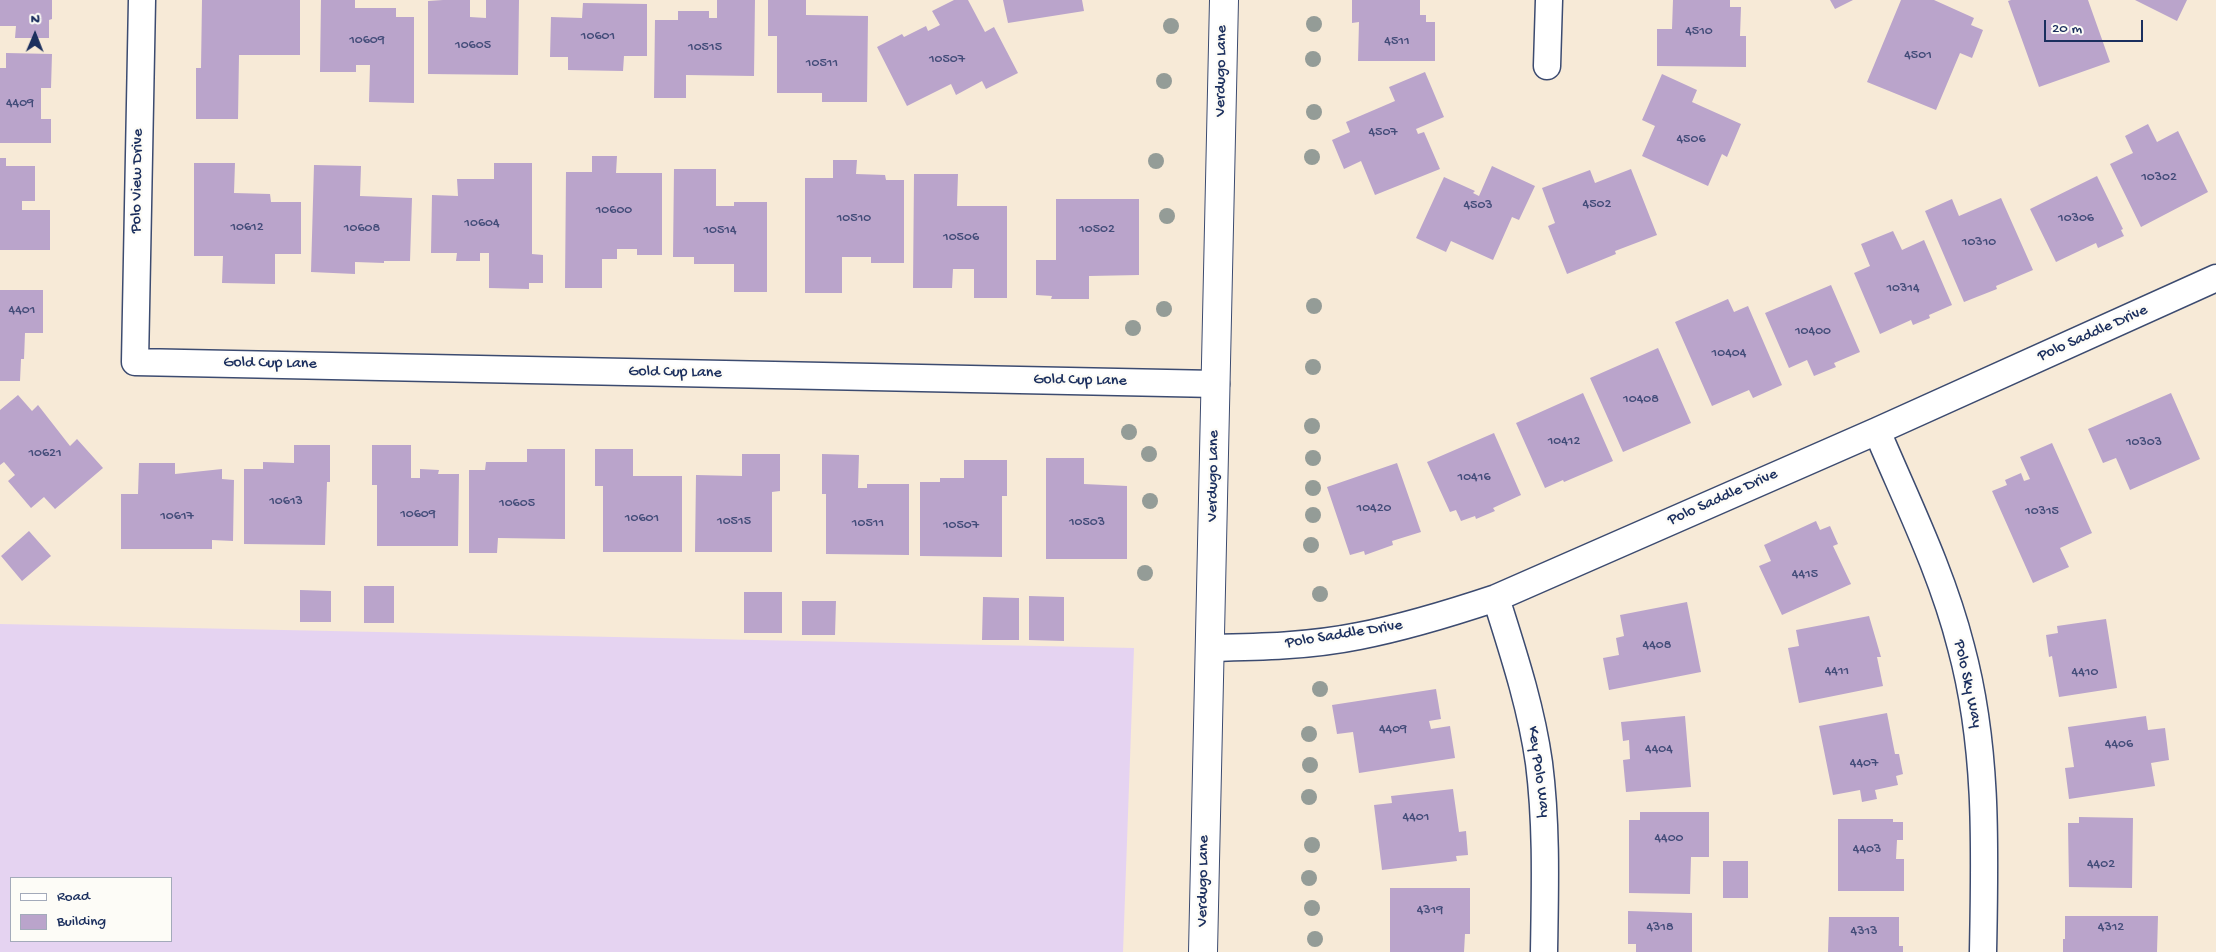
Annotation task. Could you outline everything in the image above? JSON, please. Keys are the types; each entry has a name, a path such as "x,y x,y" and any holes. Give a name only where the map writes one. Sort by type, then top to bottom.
{"street":[{"name":"Polo View Drive","path":"134,362 142,0"},
{"name":"Verdugo Lane","path":"1202,952 1224,0"},
{"path":"1548,66 1549,0"},
{"name":"Polo Saddle Drive","path":"1210,648 1285,646 1359,636 1432,619 1496,598 1877,431 2216,278"},
{"name":"Gold Cup Lane","path":"134,362 1216,384"},
{"name":"Polo Sky Way","path":"1877,431 1938,574 1963,656 1977,724 1984,799 1983,952"},
{"name":"Key Polo Way","path":"1496,598 1524,685 1539,762 1546,841 1544,952"}],"shaded area":[{"path":"0,624 1134,648 1123,952 0,952"}],"building":[{"path":"0,0 52,0 49,38 15,38 16,26 0,26"},
{"path":"202,0 300,0 300,55 239,55 238,119 196,119 196,68 201,68"},
{"path":"321,0 355,0 355,8 396,8 396,17 414,17 414,103 369,102 370,65 356,65 356,72 320,72"},
{"path":"470,0 470,17 486,18 486,0 519,0 518,75 428,74 428,1"},
{"path":"717,0 755,0 754,76 686,75 686,98 654,98 655,20 678,20 678,11 709,11 709,18 717,18"},
{"path":"768,0 806,0 806,15 868,16 867,102 822,102 822,93 777,93 777,36 768,36"},
{"path":"954,0 968,0 985,32 994,27 1018,73 986,89 982,81 956,95 951,84 907,106 877,47 902,34 904,37 926,26 928,31 940,25 932,11"},
{"path":"1003,0 1082,0 1084,11 1008,23"},
{"path":"1352,0 1420,0 1420,15 1426,15 1426,22 1435,22 1435,61 1358,61 1359,22 1352,23"},
{"path":"1673,0 1730,0 1730,7 1741,7 1740,36 1746,36 1746,67 1657,66 1657,29 1672,29"},
{"path":"1830,0 1853,0 1835,9"},
{"path":"1901,0 1934,0 1974,18 1971,25 1983,30 1972,58 1960,53 1936,110 1867,82"},
{"path":"2088,0 2110,62 2039,87 2008,1"},
{"path":"2135,0 2187,0 2177,21"},
{"path":"583,3 647,4 647,56 624,56 623,71 568,70 568,57 550,57 551,17 582,18"},
{"path":"6,53 52,54 51,88 41,88 41,119 51,119 51,143 0,143 0,68 6,68"},
{"path":"1425,72 1444,117 1416,129 1418,134 1424,132 1440,169 1375,195 1361,161 1344,169 1332,140 1350,132 1346,122 1395,101 1389,87"},
{"path":"1662,74 1697,90 1692,102 1741,124 1727,157 1722,154 1708,186 1642,156 1655,126 1642,120"},
{"path":"2148,124 2157,142 2178,131 2208,192 2141,227 2110,164 2133,153 2125,136"},
{"path":"592,156 617,156 616,173 662,173 662,255 637,255 637,249 617,249 617,259 602,259 602,288 565,288 566,172 592,172"},
{"path":"0,158 6,158 6,166 35,166 35,201 22,201 22,210 50,210 50,250 0,250"},
{"path":"833,160 857,160 856,174 885,175 886,180 904,180 904,263 871,263 871,257 842,257 842,293 805,293 805,178 833,178"},
{"path":"194,163 235,163 234,193 270,194 271,202 301,202 301,254 275,254 275,284 222,283 223,256 194,256"},
{"path":"494,163 532,163 532,254 543,255 543,283 529,283 529,289 489,288 489,253 480,253 480,261 456,261 457,253 431,253 432,195 458,196 457,179 494,179"},
{"path":"314,165 361,166 360,196 412,198 410,261 384,261 384,263 355,262 355,274 311,272"},
{"path":"1492,166 1535,186 1519,220 1512,217 1493,260 1451,241 1446,252 1416,238 1444,177 1475,191 1473,193 1479,196"},
{"path":"674,169 716,169 716,206 734,206 734,202 767,202 767,292 734,292 734,264 694,264 694,257 673,257"},
{"path":"1631,169 1657,235 1615,251 1616,254 1567,274 1548,226 1555,223 1542,188 1590,170 1595,183"},
{"path":"914,174 958,174 957,206 1007,206 1007,298 974,298 974,269 953,269 952,288 913,288"},
{"path":"2097,176 2123,229 2121,230 2124,236 2098,248 2096,243 2056,262 2030,209"},
{"path":"2001,198 2033,270 1996,286 1997,289 1964,302 1925,211 1952,199 1959,216"},
{"path":"1056,199 1139,199 1139,275 1089,276 1089,299 1051,299 1052,296 1036,295 1036,260 1056,260"},
{"path":"1893,231 1902,250 1924,240 1952,305 1929,315 1930,318 1913,325 1911,320 1880,334 1854,273 1870,266 1861,244"},
{"path":"1831,285 1860,352 1834,363 1836,367 1814,376 1807,360 1789,368 1765,313"},
{"path":"0,290 43,290 43,333 25,333 24,359 21,359 20,381 0,381"},
{"path":"1728,299 1734,312 1748,306 1782,385 1753,398 1749,390 1712,406 1675,322"},
{"path":"1658,348 1691,423 1623,452 1590,378"},
{"path":"1583,393 1613,461 1545,488 1516,423"},
{"path":"2171,393 2200,459 2130,490 2116,458 2103,463 2088,429"},
{"path":"18,395 32,411 38,405 70,446 77,439 103,468 55,509 44,497 31,508 8,481 15,475 4,462 0,465 0,410"},
{"path":"1494,433 1521,495 1493,508 1495,511 1476,519 1475,516 1461,521 1456,510 1450,512 1427,462"},
{"path":"2052,443 2092,533 2060,548 2069,567 2033,583 1992,491 2007,485 2005,480 2021,473 2024,481 2030,479 2020,457"},
{"path":"294,445 330,445 330,482 327,482 325,545 244,544 244,469 263,469 263,462 294,463"},
{"path":"372,445 411,445 411,478 420,478 420,469 439,470 438,474 459,474 458,546 377,546 377,485 372,485"},
{"path":"527,449 565,449 565,539 498,538 497,553 469,553 469,470 485,470 486,462 527,462"},
{"path":"595,449 633,449 633,476 682,476 682,552 603,552 603,486 595,486"},
{"path":"742,454 780,454 780,491 772,492 772,552 695,552 696,475 742,476"},
{"path":"822,454 859,455 858,488 867,488 867,484 909,484 909,555 826,554 826,494 822,494"},
{"path":"1046,458 1084,458 1084,484 1127,486 1127,559 1046,559"},
{"path":"964,460 1007,460 1007,496 1002,496 1002,557 920,556 920,482 940,482 940,478 964,478"},
{"path":"139,463 175,463 175,474 222,469 222,479 234,480 233,541 212,540 212,549 121,549 121,494 138,494"},
{"path":"1397,463 1421,532 1392,541 1393,545 1365,555 1364,551 1350,555 1327,487"},
{"path":"1816,521 1820,530 1830,526 1838,544 1833,546 1851,584 1782,615 1759,566 1771,561 1764,545"},
{"path":"29,531 51,556 22,581 1,556"},
{"path":"364,586 394,586 394,623 364,623"},
{"path":"300,590 331,591 331,622 300,622"},
{"path":"744,592 782,592 782,633 744,633"},
{"path":"1029,596 1064,597 1064,641 1029,640"},
{"path":"983,597 1019,598 1019,640 982,640"},
{"path":"802,601 836,601 835,635 802,635"},
{"path":"1687,602 1701,672 1609,690 1603,658 1619,655 1616,638 1624,636 1620,615"},
{"path":"1869,616 1881,657 1877,657 1883,686 1799,703 1788,648 1799,646 1796,630"},
{"path":"2106,619 2117,688 2059,697 2052,656 2049,657 2046,635 2058,633 2057,626"},
{"path":"1436,689 1441,719 1429,721 1431,729 1450,726 1455,758 1359,773 1353,732 1337,734 1332,705"},
{"path":"1887,713 1895,754 1899,754 1903,774 1896,776 1898,785 1875,790 1877,799 1862,802 1860,790 1833,795 1819,726"},
{"path":"1685,716 1691,787 1626,792 1623,760 1630,759 1629,740 1623,741 1621,722"},
{"path":"2146,716 2148,730 2165,728 2169,760 2151,763 2155,786 2069,799 2065,768 2074,767 2068,727"},
{"path":"1453,789 1459,832 1466,831 1468,855 1456,856 1457,861 1382,870 1374,805 1392,803 1391,796"},
{"path":"1640,812 1709,812 1709,857 1691,857 1690,894 1629,893 1629,820 1640,820"},
{"path":"2079,817 2133,818 2132,888 2069,887 2068,823 2079,823"},
{"path":"1838,819 1893,819 1893,822 1903,822 1903,840 1897,840 1896,859 1904,859 1904,891 1838,891"},
{"path":"1723,861 1748,861 1748,898 1723,898"},
{"path":"1390,888 1470,888 1470,934 1465,934 1464,952 1390,952"},
{"path":"1628,911 1692,913 1692,952 1636,952 1636,944 1628,944"},
{"path":"2065,916 2158,916 2157,952 2063,952"},
{"path":"1829,917 1899,917 1899,946 1903,946 1903,952 1828,952"}]}
